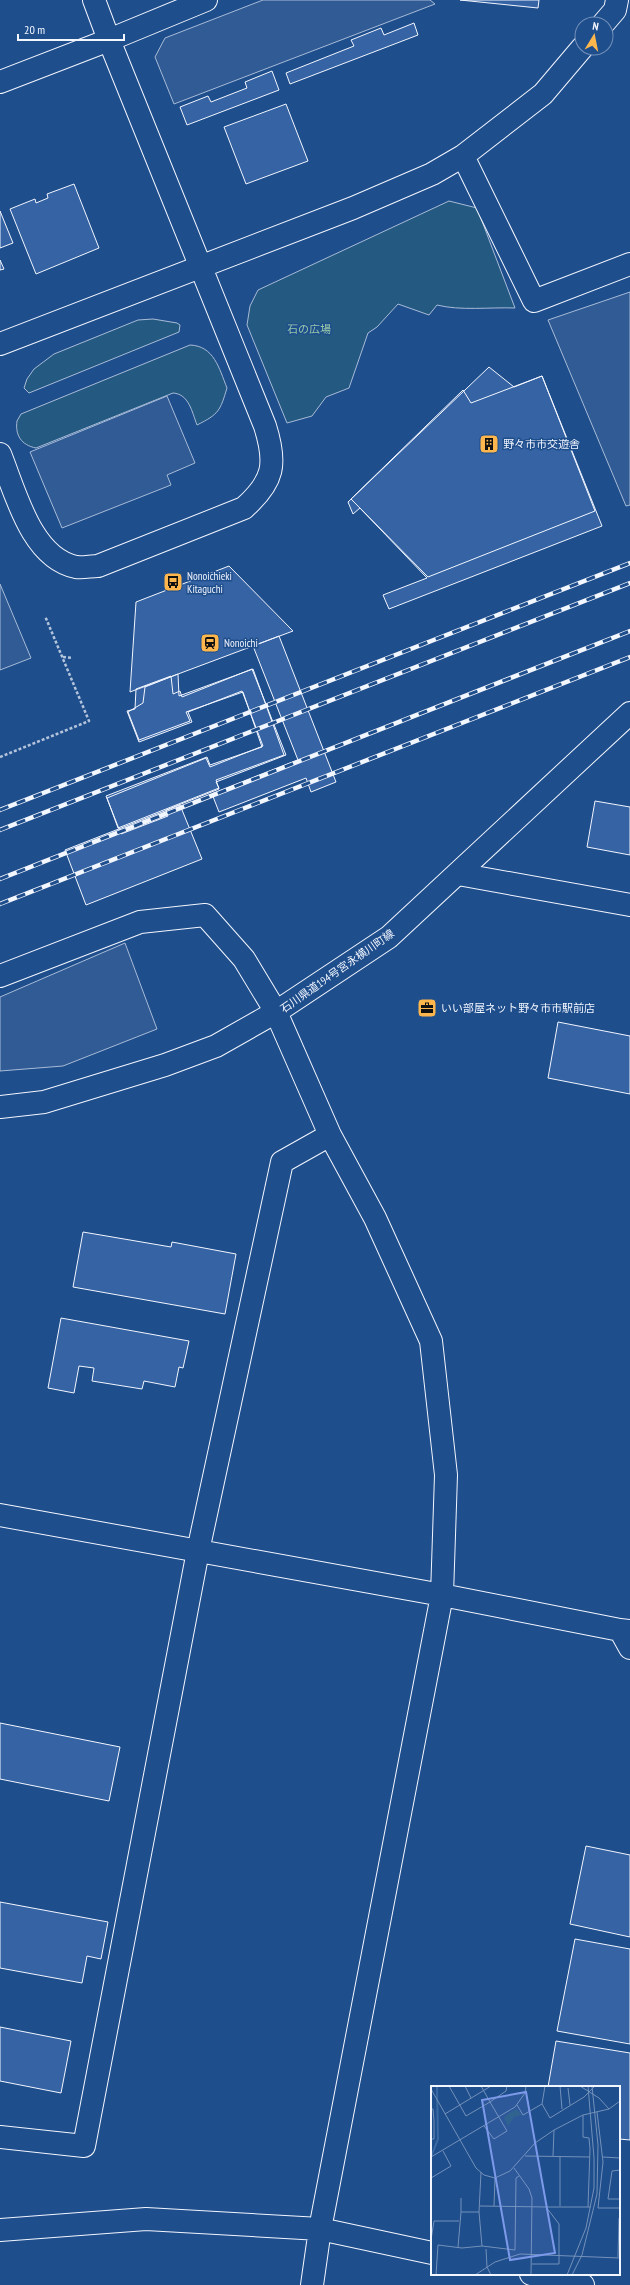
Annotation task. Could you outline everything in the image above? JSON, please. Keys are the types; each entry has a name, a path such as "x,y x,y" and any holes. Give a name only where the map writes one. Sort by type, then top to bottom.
{"street":[{"path":"0,454 34,536 54,557 76,567 98,566 244,508 262,492 272,468 272,446 94,0"},
{"path":"0,82 109,40 206,0"},
{"path":"610,16 615,10 617,0"},
{"path":"0,344 397,190 432,174 463,156 543,94 575,56"},
{"path":"463,156 534,301 630,264"},
{"name":"石川県道194号宮永横川町線","path":"0,1107 44,1102 165,1064 216,1046 276,1012 389,936 458,874 630,713"},
{"path":"458,874 630,905"},
{"path":"0,976 140,922 205,915 244,959 276,1012 330,1135 375,1218 431,1341 446,1475 442,1595 320,2229 312,2285"},
{"path":"0,2137 84,2146 198,1551 282,1162 330,1135"},
{"path":"0,1515 442,1595 627,1637"},
{"path":"0,2230 146,2219 320,2229 431,2253"},
{"path":"536,2275 583,2285"}],"path":[{"path":"0,757 89,721 45,616"},
{"path":"62,657 73,658"}],"green space":[{"name":"石の広場","path":"449,201 477,208 515,308 456,308 437,305 429,315 398,304 377,327 368,333 349,388 326,397 312,416 287,423 247,325 250,306 258,290"},
{"path":"153,319 177,323 180,325 179,332 29,393 24,388 27,379 34,369 54,354 138,320"},
{"path":"190,345 205,349 210,354 218,366 227,388 218,411 210,418 197,425 186,400 178,394 173,393 36,448 31,447 20,439 17,431 17,421 21,414"}],"shaded area":[{"path":"263,0 430,0 435,4 174,104 155,57 165,38"},
{"path":"630,292 630,505 626,506 548,320"},
{"path":"167,396 195,463 167,475 171,485 62,528 30,452"},
{"path":"0,584 31,658 0,670"},
{"path":"125,943 157,1029 63,1066 0,1071 0,997"}],"building":[{"path":"460,0 539,0 538,8"},
{"path":"414,23 418,35 290,84 286,73 354,46 351,40 381,28 384,35"},
{"path":"272,71 279,90 187,125 180,107 208,96 211,102 247,88 245,82"},
{"path":"286,104 308,161 246,184 224,127"},
{"path":"74,184 99,248 36,274 10,209 35,199 36,203 48,198 47,194"},
{"path":"0,211 13,243 0,248"},
{"path":"0,260 4,269 0,270"},
{"name":"野々市市交遊舎","path":"489,367 514,387 542,376 602,526 389,609 383,595 427,578 360,508 353,514 348,502"},
{"name":"野々市市交遊舎","path":"542,376 595,511 428,577 351,499 463,390 471,403"},
{"path":"229,566 293,631 130,692 136,602"},
{"path":"279,636 336,782 311,792 306,778 219,812 212,794 298,760 253,646"},
{"path":"252,669 286,755 216,782 219,788 118,828 107,798 206,758 210,767 263,746 242,691 188,712 192,722 139,742 127,711 135,709 136,689 171,676 173,694 180,691 182,697"},
{"path":"253,669 284,755 216,780 219,789 166,810 168,816 121,834 106,796 207,757 210,765 262,747 243,692 186,712 190,721 139,740 128,712 143,703 145,687 178,674 179,696"},
{"path":"595,801 630,807 630,855 587,847"},
{"path":"180,805 202,859 86,905 65,850"},
{"path":"558,1022 630,1036 630,1094 548,1078"},
{"path":"83,1232 171,1247 172,1242 236,1254 225,1314 73,1287"},
{"path":"61,1318 189,1341 183,1368 179,1367 175,1387 144,1381 142,1389 92,1381 94,1368 79,1366 74,1393 48,1388"},
{"path":"0,1723 120,1747 109,1801 0,1779"},
{"path":"586,1846 630,1855 630,1937 570,1924"},
{"path":"0,1902 108,1922 101,1959 87,1956 82,1983 0,1968"},
{"path":"575,1939 630,1949 630,2044 557,2031"},
{"path":"0,2027 71,2041 61,2093 0,2081"},
{"path":"556,2041 630,2053 630,2140 620,2139 620,2086 548,2086"}],"railway":[{"path":"0,810 630,563"},
{"path":"0,830 630,583"},
{"path":"0,879 630,631"},
{"path":"0,904 630,657"}],"place":[{"name":"野々市市交遊舎","path":"489,444"},
{"name":"Nonoichieki Kitaguchi","path":"173,582"},
{"name":"Nonoichi","path":"210,643"},
{"name":"いい部屋ネット野々市市駅前店","path":"427,1008"}]}
